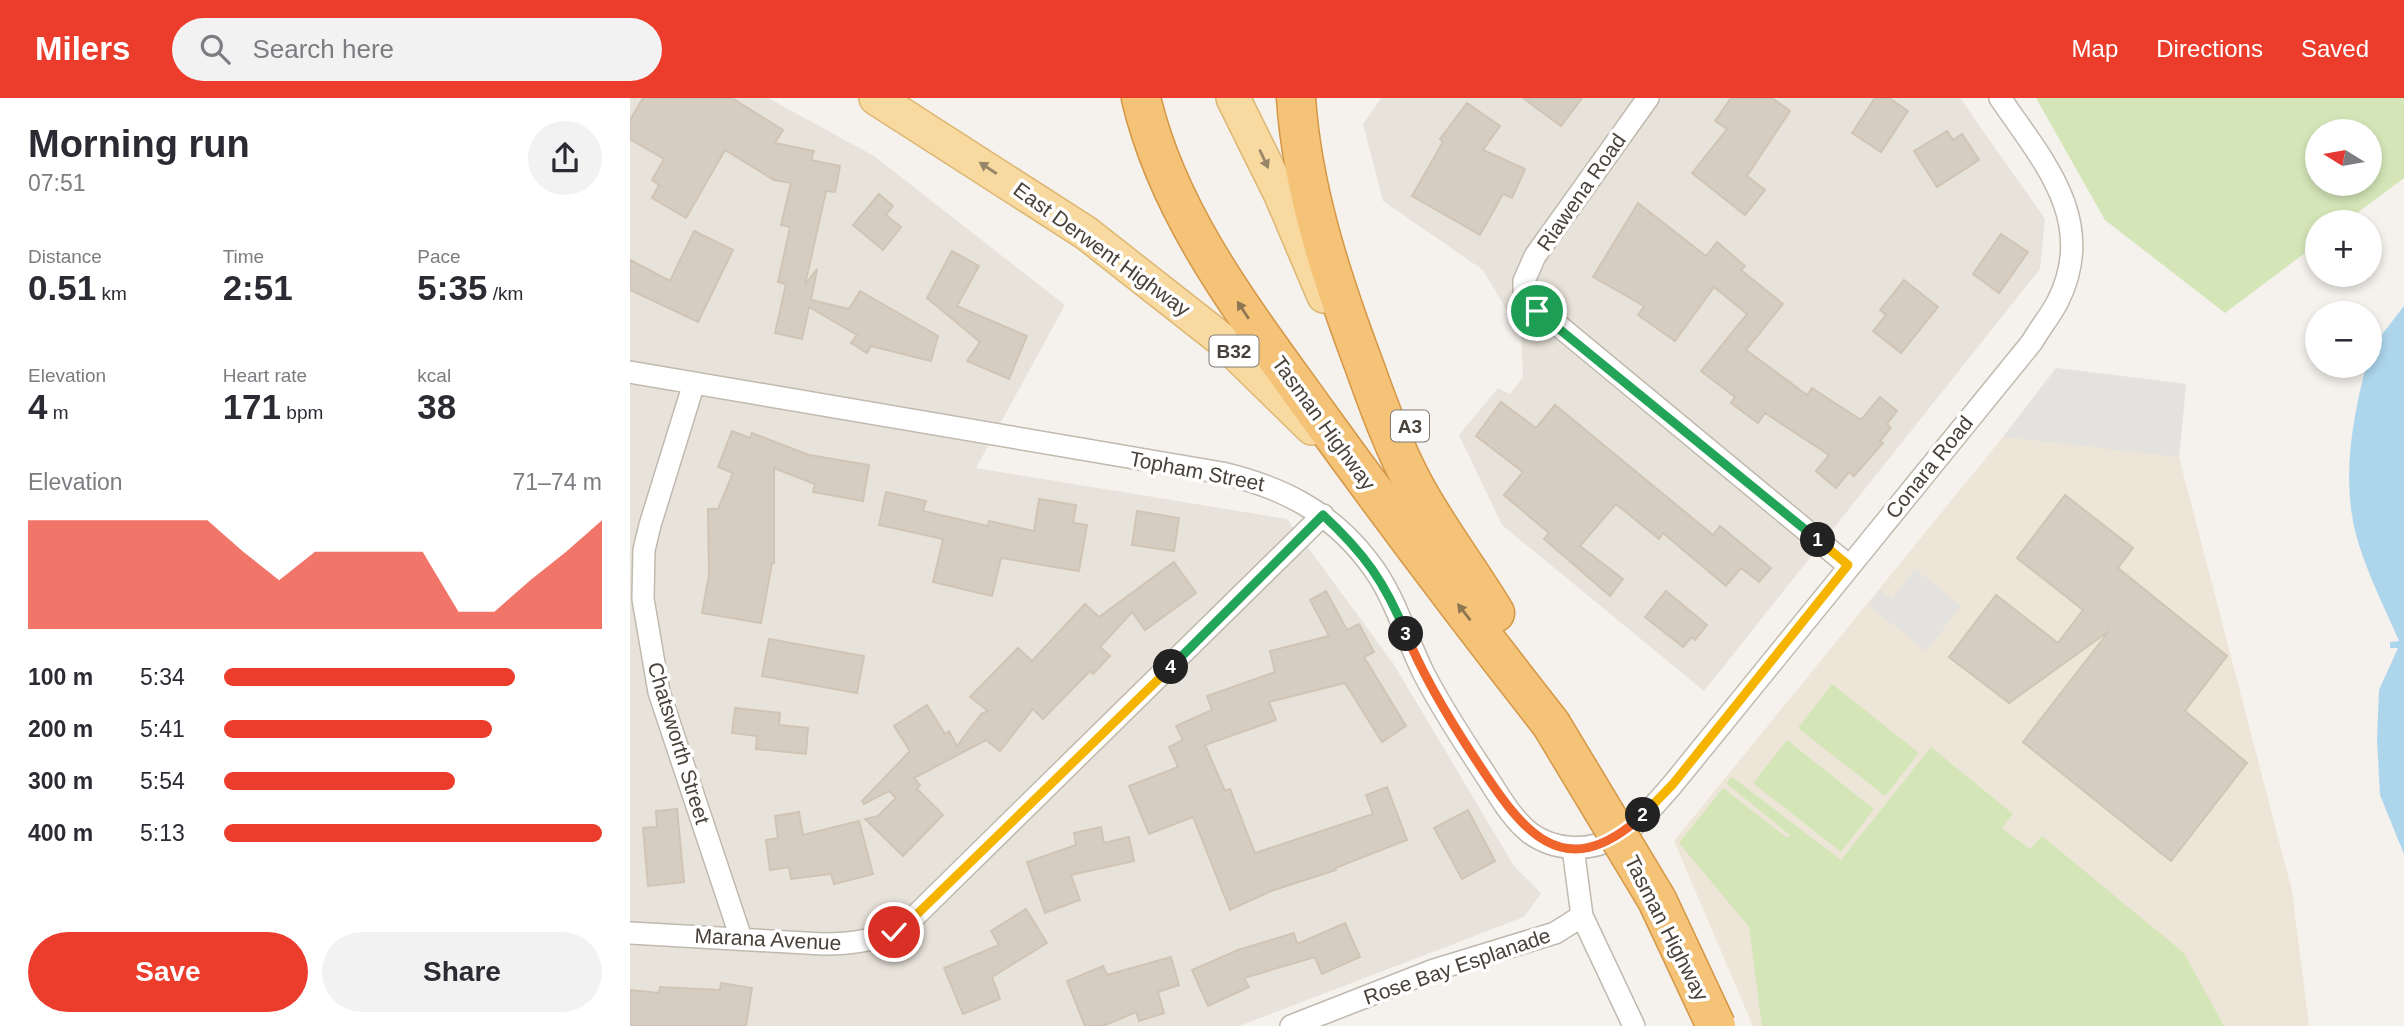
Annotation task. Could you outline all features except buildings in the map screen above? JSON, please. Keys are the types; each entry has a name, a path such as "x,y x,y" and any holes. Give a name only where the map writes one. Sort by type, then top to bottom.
{"highway":[{"name":"Tasman Highway","path":"1141,98 1161,160 1208,257 1247,316 1368,484 1550,723"},
{"name":"Tasman Highway","path":"1312,102 1301,144 1324,244 1348,324 1389,436 1437,525 1498,618 1550,723 1657,900 1716,1026"},
{"name":"A3","path":"1312,102 1340,228 1361,301 1393,389 1550,723"}],"main road":[{"name":"East Derwent Highway","path":"876,98 1086,233 1177,303 1253,368 1368,484"},
{"name":"A3","path":"1233,98 1281,195 1343,340 1389,436"}],"street":[{"name":"Riawena Road","path":"1648,98 1535,256 1523,289 1526,300 1848,565"},
{"name":"Conara Road","path":"1654,805 2032,342 2058,302 2073,252 2072,231 2056,180 2000,98"},
{"name":"Topham Street","path":"630,372 1222,473 1276,488 1323,515 1366,558 1381,579 1425,675 1503,803 1531,833 1544,841 1573,848 1603,844 1619,836 1654,805"},
{"name":"Chatsworth Street","path":"694,383 650,525 645,550 643,599 659,691 741,938"},
{"name":"Marana Avenue","path":"630,933 849,944 894,932 909,922 1323,515"},
{"path":"1573,848 1582,916 1634,1026"},
{"name":"Rose Bay Esplanade","path":"1291,1026 1434,970 1555,933 1582,916"}],"shaded area":[{"path":"630,98 768,98 874,156 1065,305 976,468 1287,519 1393,663 1514,866 1541,893 1524,917 1239,1026 630,1026"},
{"path":"1381,98 1960,98 2045,219 2040,269 1704,691 1502,525 1459,435 1498,388 1510,394 1523,377 1521,334 1483,270 1383,201 1363,124"},
{"path":"2056,368 2186,384 2179,457 2292,891 2309,1026 1753,1026 1674,841 2003,437"},
{"path":"2056,368 2186,384 2179,457 2003,437"},
{"path":"1915,569 1961,606 1926,651 1868,605 1880,590 1892,599"}],"green space":[{"path":"2036,98 2404,98 2404,178 2382,194 2382,119 2305,119 2305,196 2380,196 2361,210 2305,210 2305,253 2225,313 2105,220"},
{"path":"1832,684 1919,753 1885,796 1798,728"},
{"path":"1787,740 1874,809 1841,852 1753,783"},
{"path":"1931,747 2013,814 2002,828 2030,849 2042,836 2184,953 2224,1026 1762,1026 1749,927 1679,843 1723,788 1787,838 1790,835 1726,783 1732,777 1841,860"}],"water":[{"path":"2404,306 2404,854 2380,795 2377,739 2379,690 2398,648 2390,648 2390,642 2399,641 2355,531 2349,478 2354,421 2363,378 2382,378 2382,334"}],"route":[{"path":"894,932 909,922 1323,515 1366,558 1381,579 1393,600 1425,675 1445,710 1503,803 1531,833 1544,841 1573,848 1603,844 1619,836 1654,805 1848,565 1537,311"}]}
